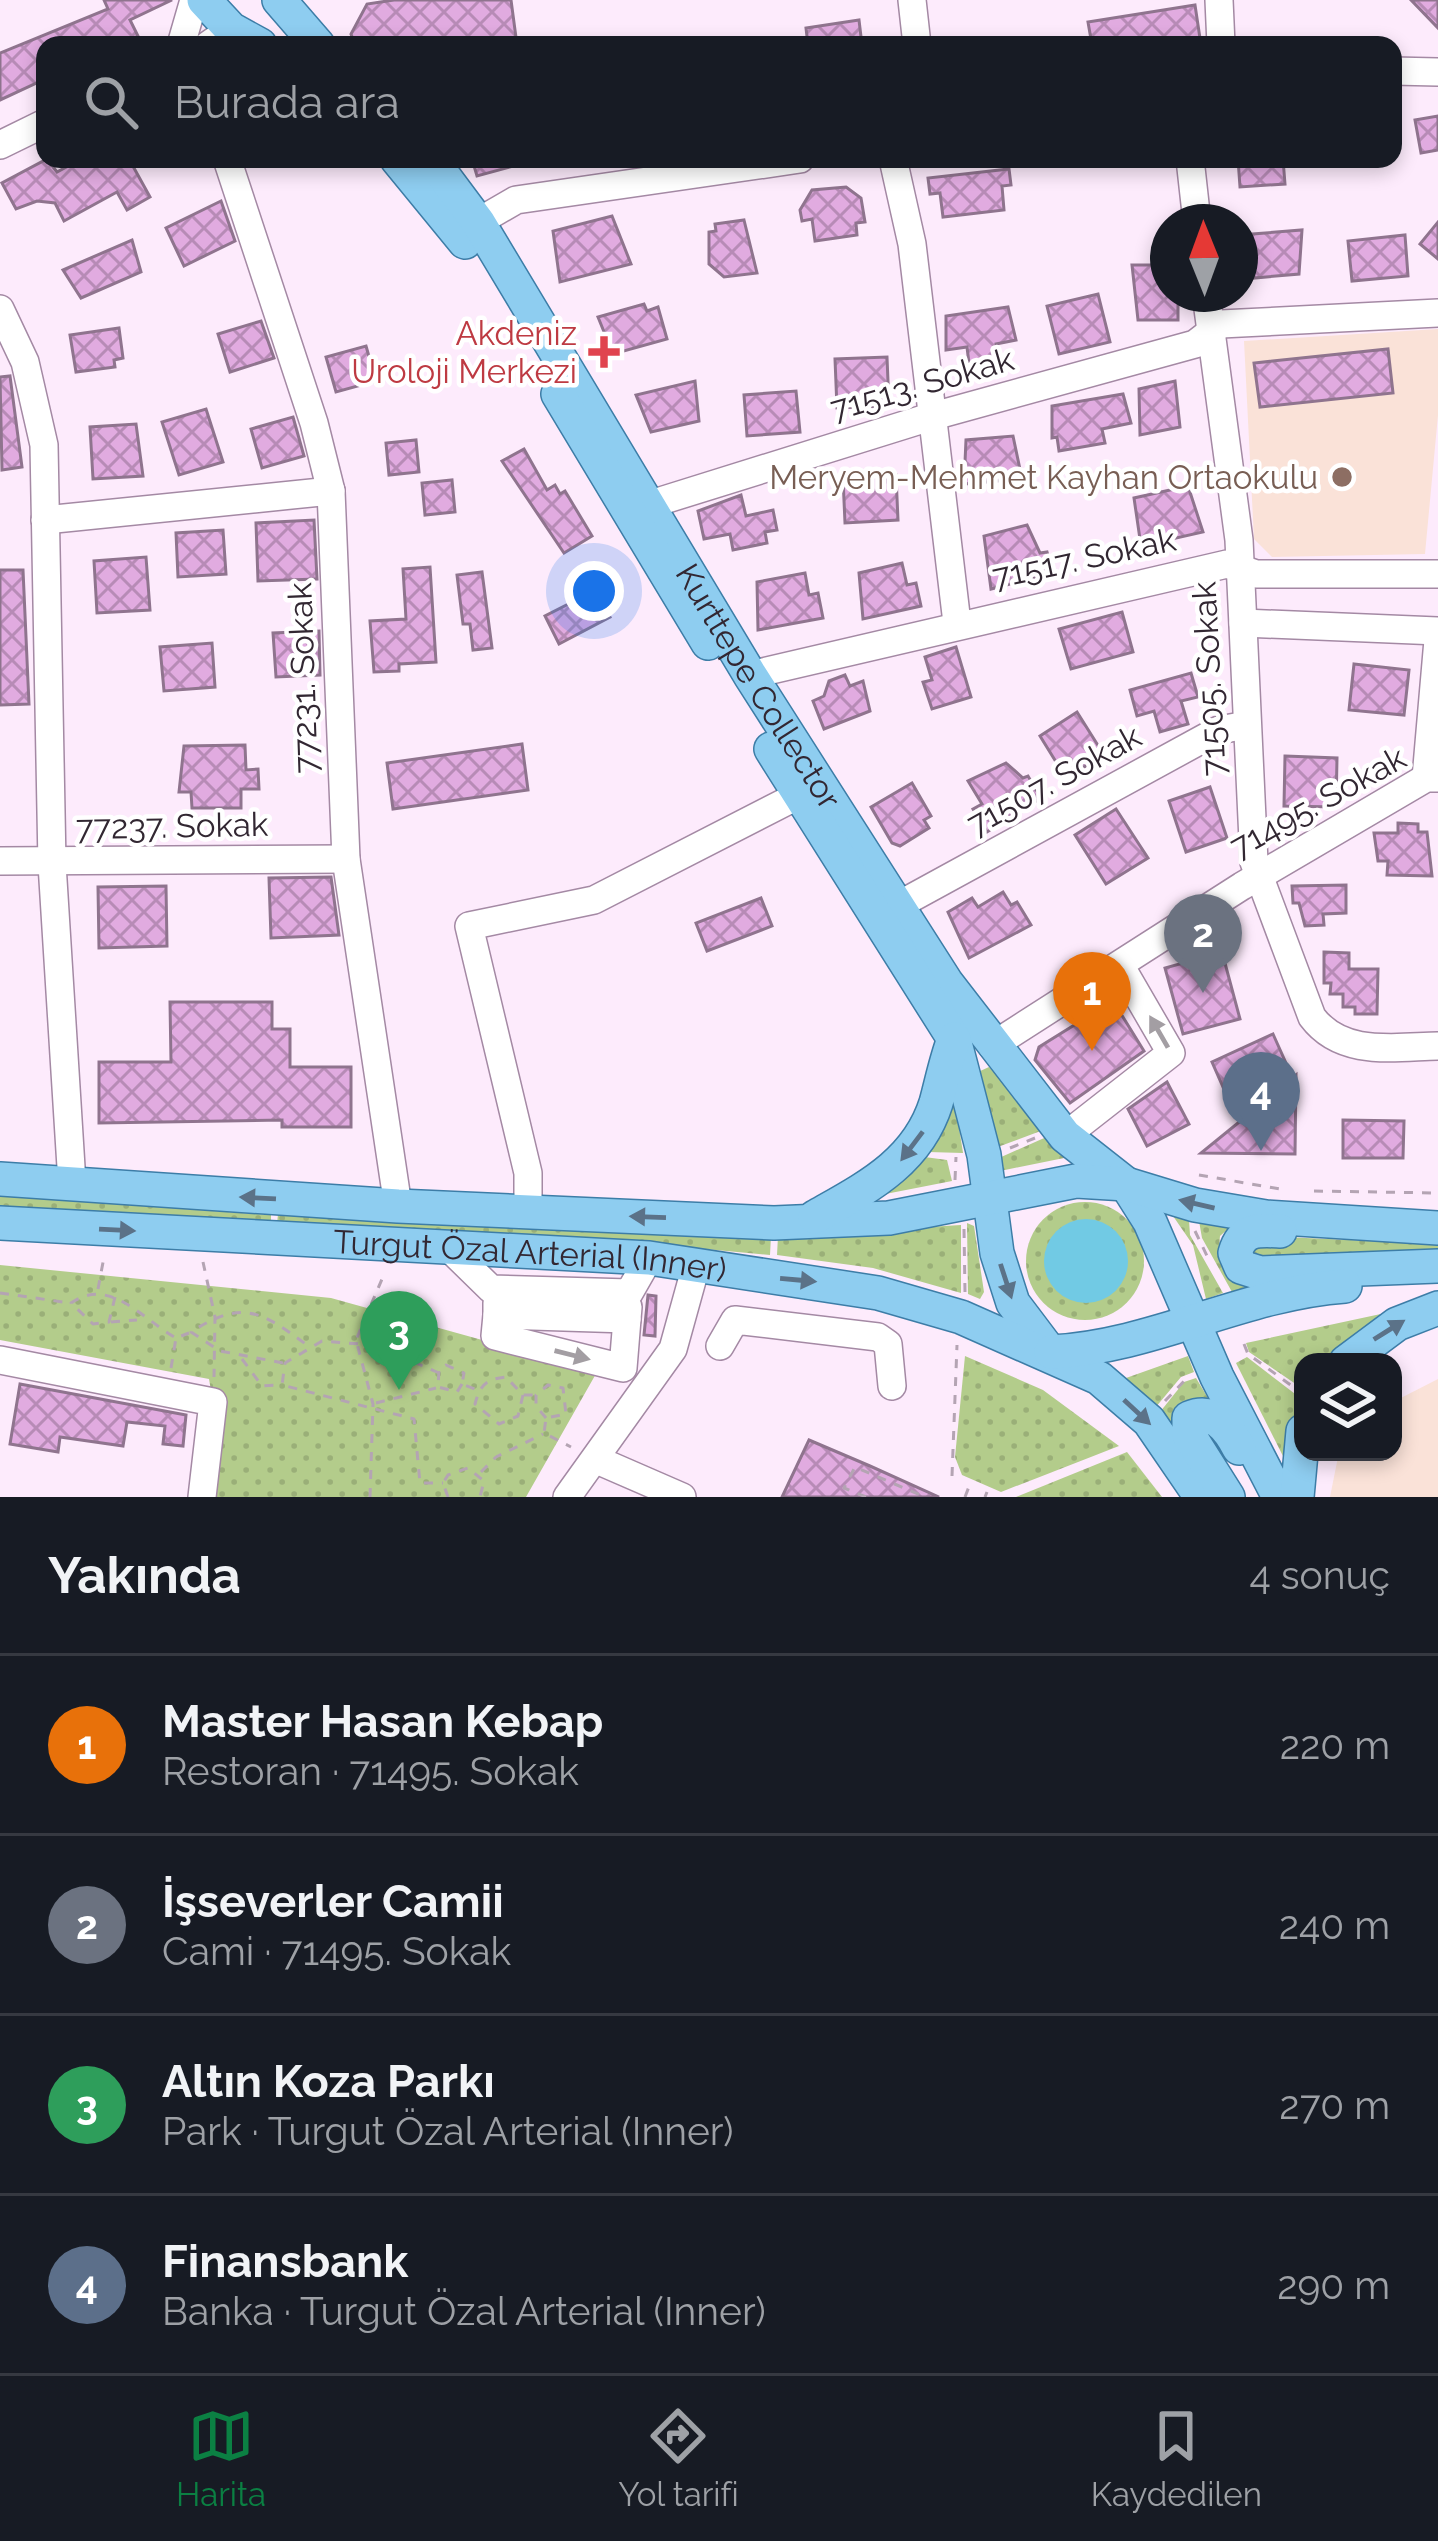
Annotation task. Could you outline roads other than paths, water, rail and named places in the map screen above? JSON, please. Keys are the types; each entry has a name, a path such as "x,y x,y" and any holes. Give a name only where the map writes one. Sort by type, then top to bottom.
{"main road":[{"path":"204,0 229,36"},
{"path":"238,36 281,0 311,36"},
{"name":"Kurttepe Collector","path":"404,168 473,253 799,795 954,1039 968,1081 997,1253 1013,1303 1049,1352"},
{"name":"Kurttepe Collector","path":"437,168 478,222 750,675 897,906 1057,1134 1126,1184"},
{"path":"807,1221 877,1182 914,1148 936,1103 954,1039"},
{"name":"Turgut Özal Arterial (Inner)","path":"0,1179 398,1206 807,1221 889,1218 1076,1181 1126,1184"},
{"path":"1126,1184 1195,1205 1266,1217 1434,1228"},
{"path":"1126,1184 1150,1222 1217,1377 1280,1497"},
{"name":"Turgut Özal Arterial (Inner)","path":"0,1223 649,1258 878,1293 948,1312 1100,1378 1149,1421 1201,1497"},
{"path":"1434,1228 1384,1238 1254,1230 1240,1239 1235,1253 1241,1267 1260,1273 1438,1266"},
{"path":"1049,1352 1099,1350 1333,1287 1438,1279"},
{"path":"1358,1353 1397,1324 1438,1308"},
{"path":"1228,1497 1189,1435 1189,1418 1195,1415 1218,1420 1232,1435 1265,1497"},
{"path":"1298,1497 1301,1461"}],"street":[{"path":"184,36 194,0"},
{"path":"912,0 916,36"},
{"path":"1219,0 1221,36"},
{"path":"1402,71 1438,72"},
{"path":"0,145 36,127"},
{"name":"77231. Sokak","path":"230,168 314,423 331,491 346,859 398,1206"},
{"path":"478,222 516,200 738,168"},
{"path":"895,168 912,244 957,622"},
{"path":"1191,168 1195,204"},
{"path":"0,309 25,362 44,445 52,864 72,1184"},
{"name":"71505. Sokak","path":"1208,312 1240,568 1258,880 1312,1017 1337,1040 1370,1047 1438,1046"},
{"name":"71513. Sokak","path":"650,505 930,417 1195,344 1221,324 1438,313"},
{"path":"45,520 331,491"},
{"name":"71517. Sokak","path":"750,675 957,622 1227,564 1256,574 1438,574"},
{"path":"1243,622 1438,631"},
{"path":"1432,778 1438,640"},
{"name":"71507. Sokak","path":"897,906 1219,730 1247,725"},
{"name":"71495. Sokak","path":"992,1046 1432,778"},
{"path":"528,1212 528,1173 469,926 594,900 799,795"},
{"name":"77237. Sokak","path":"0,861 346,859"},
{"path":"1057,1134 1171,1053 1120,965"},
{"path":"449,1248 495,1302 495,1336 623,1368 628,1306 649,1258"},
{"path":"567,1497 590,1456 674,1348 696,1266"},
{"path":"495,1302 628,1306"},
{"path":"719,1346 735,1320 878,1337 888,1344 892,1386"},
{"path":"0,1360 213,1402 202,1497"},
{"path":"590,1456 682,1497"}],"water":[{"path":"1086,1219 1116,1231 1128,1261 1116,1291 1086,1303 1056,1291 1044,1261 1056,1231"}],"place":[{"name":"Akdeniz Uroloji Merkezi","path":"604,352"},
{"name":"Meryem-Mehmet Kayhan Ortaokulu","path":"1342,477"},
{"name":"İşseverler Camii","path":"1203,993"},
{"name":"Master Hasan Kebap","path":"1092,1051"},
{"name":"Finansbank","path":"1261,1151"},
{"name":"Altın Koza Parkı","path":"399,1390"}]}
